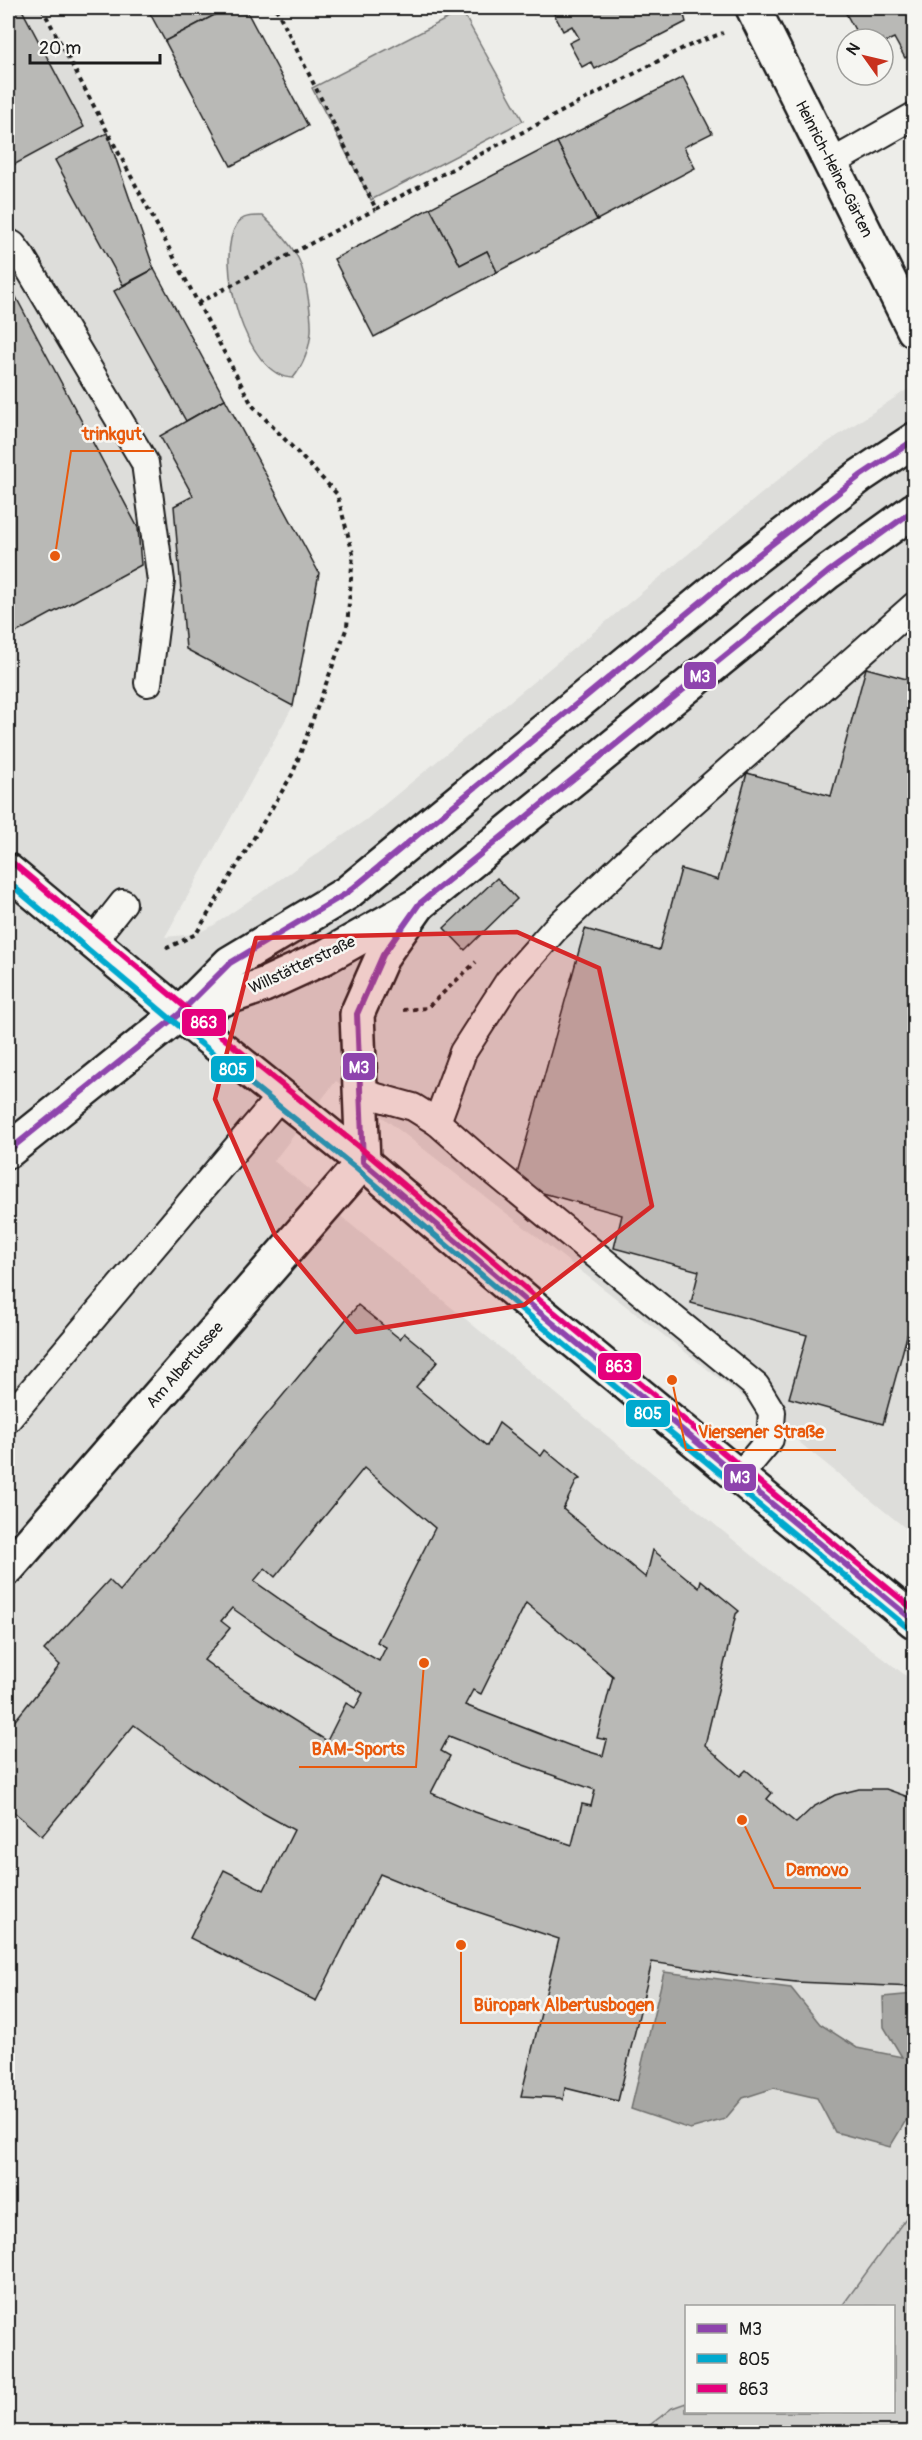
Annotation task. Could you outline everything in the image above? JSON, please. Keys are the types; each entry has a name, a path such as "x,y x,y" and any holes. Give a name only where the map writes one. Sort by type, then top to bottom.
{"street":[{"name":"Heinrich-Heine-Gärten","path":"756,13 915,330"},
{"name":"Willstätterstraße","path":"8,1151 179,1014 230,963 347,892 754,558 860,476 915,440"},
{"name":"Willstätterstraße","path":"179,1014 264,985 323,958 418,904 828,572 915,510"},
{"path":"8,871 179,1014 363,1162 538,1311 915,1621"},
{"name":"Willstätterstraße","path":"363,1162 357,1014 383,955 418,904"},
{"name":"Am Albertussee","path":"8,1568 363,1162"}],"lane":[{"path":"831,163 915,116"},
{"path":"8,242 22,257 145,463 161,581 148,683"},
{"path":"437,1122 464,1052 508,982 555,928 641,848 915,606"},
{"path":"93,941 123,903"},
{"path":"359,1092 413,1107 437,1122 486,1165 756,1386 772,1412 770,1439 739,1476"},
{"path":"8,1419 281,1095"}],"path":[{"path":"42,8 252,405 337,494 353,554 347,627 293,773 196,934"},
{"path":"276,8 376,209"},
{"path":"198,303 683,48 756,13"}],"highlighted area":[{"path":"517,932 599,968 652,1206 524,1305 356,1332 275,1235 215,1099 256,938"}],"shaded area":[{"path":"8,8 39,8 107,133 154,269 319,573 293,706 165,937 196,934 214,925 367,819 807,456 914,385 914,1535 747,1400 336,1081 274,1161 776,1575 914,1682 914,2207 843,2305 685,2305 685,2403 672,2408 641,2432 8,2432"},
{"path":"462,11 523,121 371,200 312,88"},
{"path":"263,216 298,258 307,294 311,324 309,344 300,368 293,378 276,373 261,359 248,339 238,314 232,288 229,263 231,241 237,224 245,218"},
{"path":"664,1972 791,1988 820,2024 857,2048 902,2057 884,2027 883,1997 914,1994 914,2107 890,2147 835,2132 817,2098 774,2088 743,2098 725,2119 690,2129 631,2109"},
{"path":"914,2207 914,2432 641,2432 672,2408 685,2403 685,2413 895,2413 895,2305 843,2305"}],"building":[{"path":"8,8 21,8 84,127 8,168"},
{"path":"147,8 228,8 165,41"},
{"path":"228,8 245,8 308,126 231,166 165,41"},
{"path":"551,8 682,8 686,22 595,69 591,62 582,67 569,43 579,38 572,26 563,31"},
{"path":"843,8 914,8 914,53 905,58 895,40 895,27 853,27"},
{"path":"683,77 712,133 684,147 695,168 597,220 557,142"},
{"path":"107,133 154,269 123,285 55,160"},
{"path":"557,142 597,220 497,272 487,251 460,265 430,208"},
{"path":"430,208 460,265 487,251 497,272 374,337 334,259"},
{"path":"154,269 225,399 186,421 114,291"},
{"path":"8,282 138,528 141,565 8,637"},
{"path":"225,399 319,573 293,706 186,649 174,506 193,496 160,436"},
{"path":"866,668 914,681 914,1310 883,1424 789,1398 807,1335 691,1303 699,1271 614,1248 622,1215 514,1185 585,929 659,950 681,869 718,880 747,773 831,796"},
{"path":"497,878 517,899 465,950 444,928"},
{"path":"358,1305 400,1339 404,1333 438,1361 416,1387 487,1446 499,1423 541,1456 545,1450 580,1479 577,1480 563,1509 646,1578 653,1550 699,1588 701,1580 739,1611 736,1614 705,1745 740,1776 746,1770 759,1781 772,1793 767,1799 796,1823 813,1807 835,1795 859,1789 886,1789 914,1799 914,1987 796,1982 652,1962 618,2101 565,2088 563,2100 521,2096 559,1939 454,1904 380,1874 316,2001 190,1938 224,1870 264,1890 294,1830 259,1811 188,1765 134,1725 42,1836 8,1807 8,1729 60,1665 44,1650 109,1580 120,1591","holes":["364,1468 435,1528 377,1642 386,1647 379,1661 318,1626 254,1581 265,1568 275,1577","526,1603 613,1676 597,1738 607,1740 603,1756 465,1705 473,1690 481,1694","232,1608 293,1651 363,1693 355,1708 346,1703 327,1741 239,1686 204,1660 230,1628 221,1621","449,1736 595,1790 591,1806 582,1804 572,1845 475,1812 431,1793 450,1756 441,1751"]}],"transit line":[{"name":"M3","path":"8,1151 179,1014 230,963 347,893 754,558 860,476 914,440"},
{"name":"M3","path":"914,510 828,572 419,904 383,955 357,1014 363,1162 538,1311 914,1621"},
{"name":"863","path":"14,864 185,1007 369,1155 544,1304 914,1610"},
{"name":"805","path":"8,882 908,1628"}],"place":[{"name":"trinkgut","path":"55,556"},
{"name":"Viersener Straße","path":"672,1380"},
{"name":"BAM-Sports","path":"424,1663"},
{"name":"Damovo","path":"742,1820"},
{"name":"Büropark Albertusbogen","path":"461,1945"}]}
